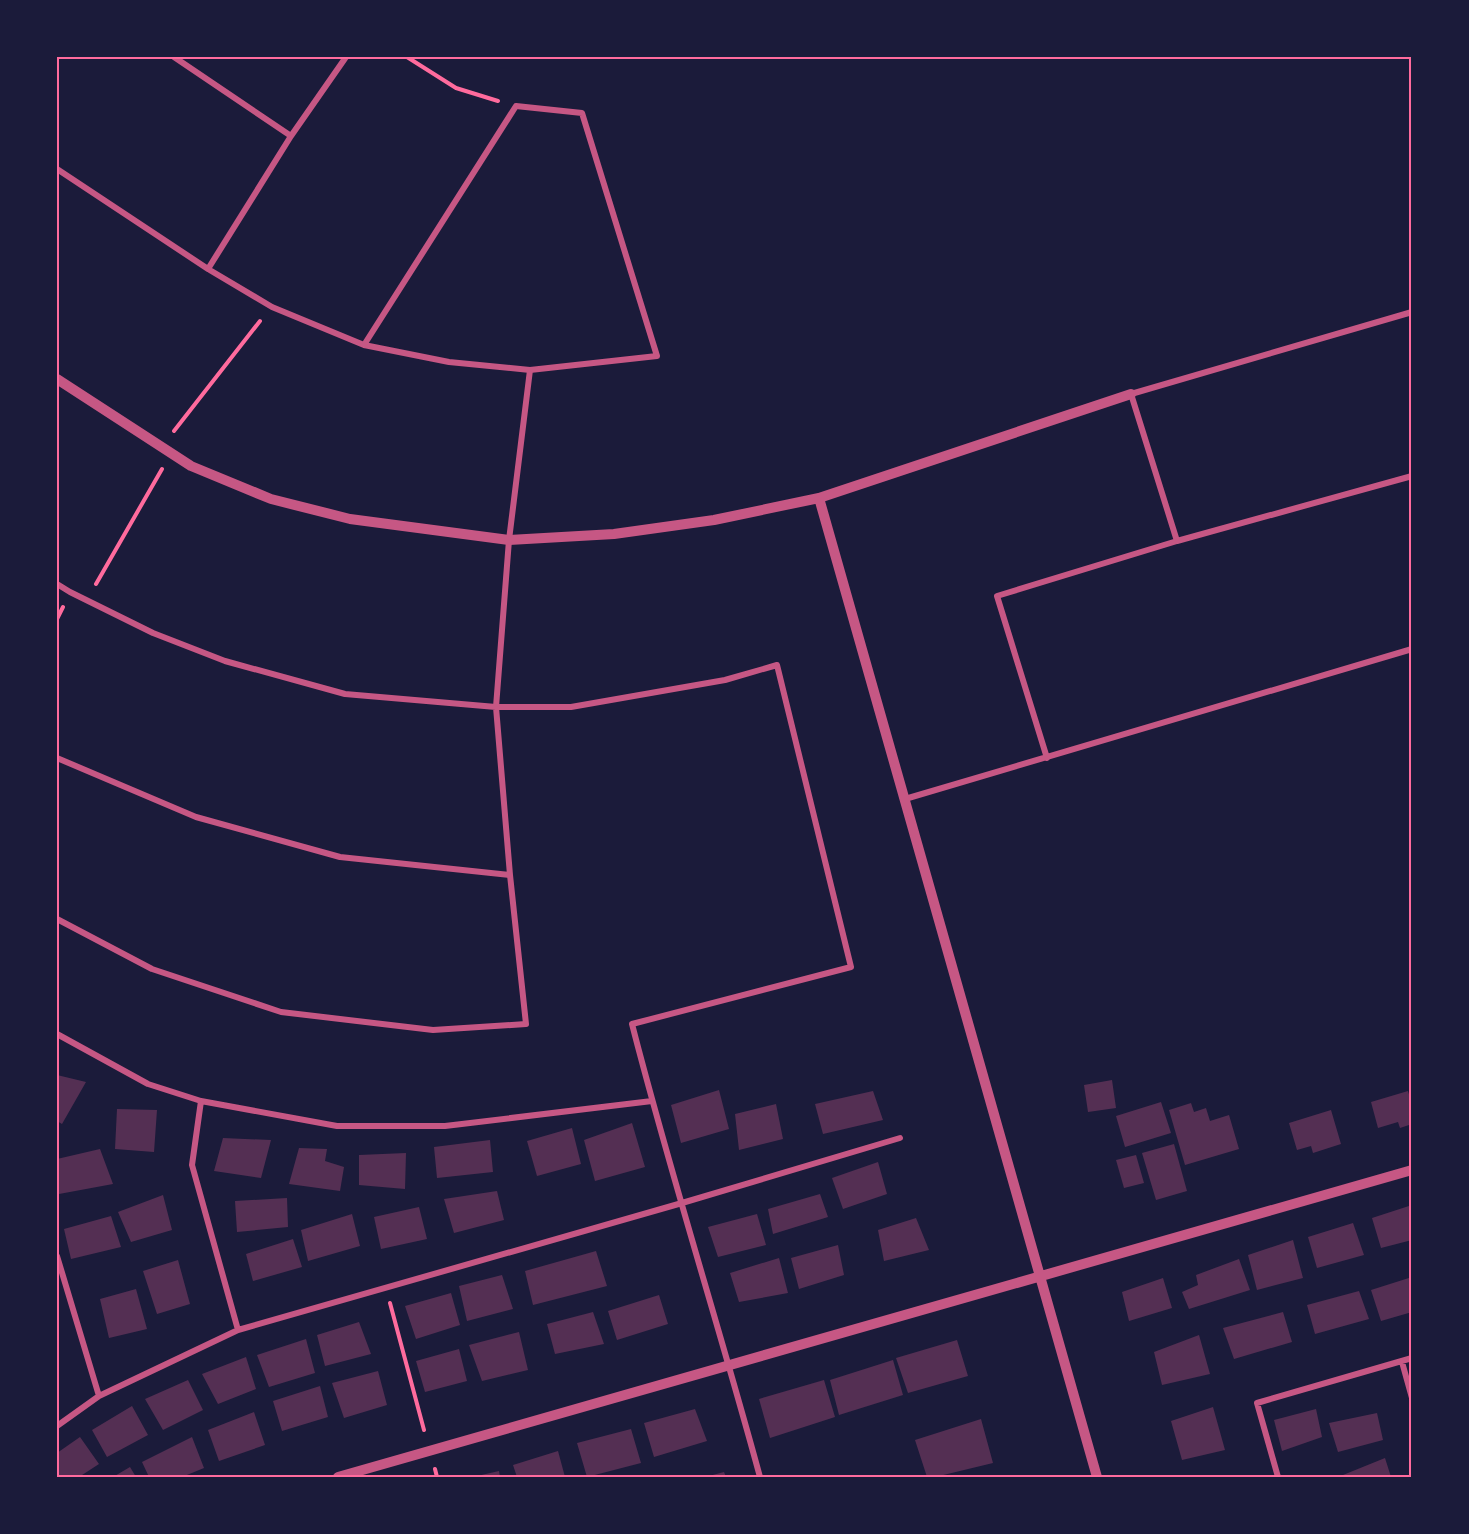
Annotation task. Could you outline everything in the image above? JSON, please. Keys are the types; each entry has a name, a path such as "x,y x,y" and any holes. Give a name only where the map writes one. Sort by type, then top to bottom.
{"street":[{"path":"174,57 291,136"},
{"path":"208,269 291,136 346,57"},
{"path":"57,169 208,269 272,307 364,345 449,362 530,370 657,356 582,113 516,106 364,345"},
{"path":"57,379 191,466 271,499 350,519 509,540 636,531 714,520 819,498 1131,394 1412,312"},
{"path":"57,918 152,969 281,1012 433,1030 526,1024 510,875 496,707 509,540 530,370"},
{"path":"1131,394 1177,541"},
{"path":"1047,758 997,596 1177,541 1412,476"},
{"path":"819,498 1097,1477"},
{"path":"57,584 86,601 153,633 225,660 345,694 496,707 571,707 725,680 777,665 852,967 632,1024 760,1477"},
{"path":"905,799 1412,649"},
{"path":"57,758 196,817 340,857 510,875"},
{"path":"57,1034 148,1083 201,1101 337,1126 445,1126 652,1101"},
{"path":"201,1101 192,1165 238,1330"},
{"path":"57,1426 99,1396 238,1330 900,1138"},
{"path":"338,1477 730,1366 1039,1274 1412,1170"},
{"path":"57,1256 99,1396"},
{"path":"1278,1477 1257,1403 1412,1358"},
{"path":"1402,1362 1412,1398"}],"path":[{"path":"407,57 456,88 516,106"},
{"path":"86,601 166,451 272,307"},
{"path":"386,1288 424,1430"}],"building":[{"path":"57,1075 86,1082 62,1124 57,1121"},
{"path":"1112,1080 1116,1108 1088,1112 1084,1085"},
{"path":"719,1090 729,1129 681,1143 671,1105"},
{"path":"873,1091 883,1120 823,1134 815,1104"},
{"path":"1408,1091 1412,1104 1412,1124 1400,1128 1398,1122 1378,1128 1371,1102"},
{"path":"1161,1102 1171,1133 1125,1147 1116,1116"},
{"path":"1191,1103 1194,1112 1206,1108 1210,1121 1229,1115 1239,1149 1185,1165 1169,1110"},
{"path":"776,1104 783,1139 739,1150 735,1114"},
{"path":"117,1109 157,1110 154,1152 115,1149"},
{"path":"1331,1110 1341,1144 1313,1153 1311,1146 1297,1150 1289,1123"},
{"path":"632,1123 645,1167 595,1181 584,1140"},
{"path":"572,1128 581,1164 537,1176 527,1141"},
{"path":"223,1138 271,1140 261,1178 214,1171"},
{"path":"490,1140 493,1172 437,1178 434,1147"},
{"path":"1174,1144 1187,1191 1156,1200 1142,1153"},
{"path":"299,1148 327,1149 325,1161 344,1167 340,1191 289,1184"},
{"path":"100,1149 113,1184 59,1194 57,1159"},
{"path":"406,1153 405,1189 359,1185 359,1155"},
{"path":"1136,1155 1144,1183 1124,1188 1116,1160"},
{"path":"878,1162 887,1194 843,1209 832,1178"},
{"path":"497,1191 504,1220 454,1233 444,1199"},
{"path":"820,1194 828,1217 773,1234 768,1209"},
{"path":"163,1195 172,1230 131,1242 118,1212"},
{"path":"287,1198 288,1227 237,1232 235,1201"},
{"path":"1412,1205 1412,1240 1381,1248 1372,1218"},
{"path":"419,1207 427,1239 381,1249 374,1217"},
{"path":"352,1214 360,1246 308,1261 301,1230"},
{"path":"757,1214 766,1245 718,1257 708,1227"},
{"path":"111,1216 121,1247 71,1259 64,1229"},
{"path":"916,1218 929,1250 884,1261 878,1230"},
{"path":"1353,1223 1364,1255 1317,1268 1308,1237"},
{"path":"293,1239 302,1267 253,1281 246,1254"},
{"path":"1293,1240 1303,1278 1257,1290 1248,1255"},
{"path":"838,1245 844,1275 799,1289 791,1258"},
{"path":"596,1251 607,1286 533,1305 525,1271"},
{"path":"779,1258 788,1293 739,1302 730,1273"},
{"path":"1239,1259 1250,1290 1189,1309 1182,1292 1198,1285 1196,1275"},
{"path":"178,1260 190,1304 157,1314 143,1271"},
{"path":"502,1275 513,1309 467,1321 459,1286"},
{"path":"1412,1277 1412,1312 1381,1321 1371,1290"},
{"path":"1163,1278 1172,1308 1129,1321 1122,1292"},
{"path":"136,1289 147,1329 109,1338 100,1299"},
{"path":"1359,1291 1369,1319 1315,1334 1307,1305"},
{"path":"451,1293 460,1325 416,1339 405,1306"},
{"path":"659,1295 668,1324 617,1340 608,1311"},
{"path":"593,1312 604,1344 555,1354 547,1324"},
{"path":"1283,1312 1292,1342 1234,1359 1223,1328"},
{"path":"359,1322 371,1354 325,1366 317,1335"},
{"path":"519,1332 528,1370 482,1381 469,1345"},
{"path":"1199,1335 1210,1374 1162,1385 1154,1352"},
{"path":"306,1339 315,1373 269,1387 257,1355"},
{"path":"957,1340 968,1376 908,1393 896,1358"},
{"path":"459,1349 467,1381 425,1392 416,1361"},
{"path":"246,1357 256,1389 218,1404 202,1374"},
{"path":"893,1360 903,1395 839,1415 830,1380"},
{"path":"378,1371 387,1405 344,1418 332,1383"},
{"path":"188,1380 203,1410 163,1430 145,1399"},
{"path":"824,1380 835,1417 770,1438 759,1399"},
{"path":"320,1386 328,1417 282,1431 273,1401"},
{"path":"132,1406 148,1435 107,1457 92,1430"},
{"path":"1213,1407 1225,1450 1182,1460 1171,1421"},
{"path":"695,1409 707,1441 654,1457 644,1423"},
{"path":"1316,1409 1322,1437 1282,1451 1274,1420"},
{"path":"254,1412 265,1445 219,1461 208,1430"},
{"path":"1377,1413 1383,1440 1338,1452 1329,1423"},
{"path":"981,1419 993,1463 927,1477 915,1440"},
{"path":"631,1429 641,1463 587,1477 577,1443"},
{"path":"80,1437 99,1464 79,1477 57,1477 57,1453"},
{"path":"192,1437 204,1468 182,1477 149,1477 142,1462"},
{"path":"558,1451 565,1477 517,1477 513,1465"},
{"path":"1385,1458 1391,1477 1344,1477 1343,1475"},
{"path":"130,1467 136,1477 113,1477"},
{"path":"499,1471 500,1477 477,1477 477,1476"},
{"path":"724,1472 726,1477 709,1477 709,1476"}]}
